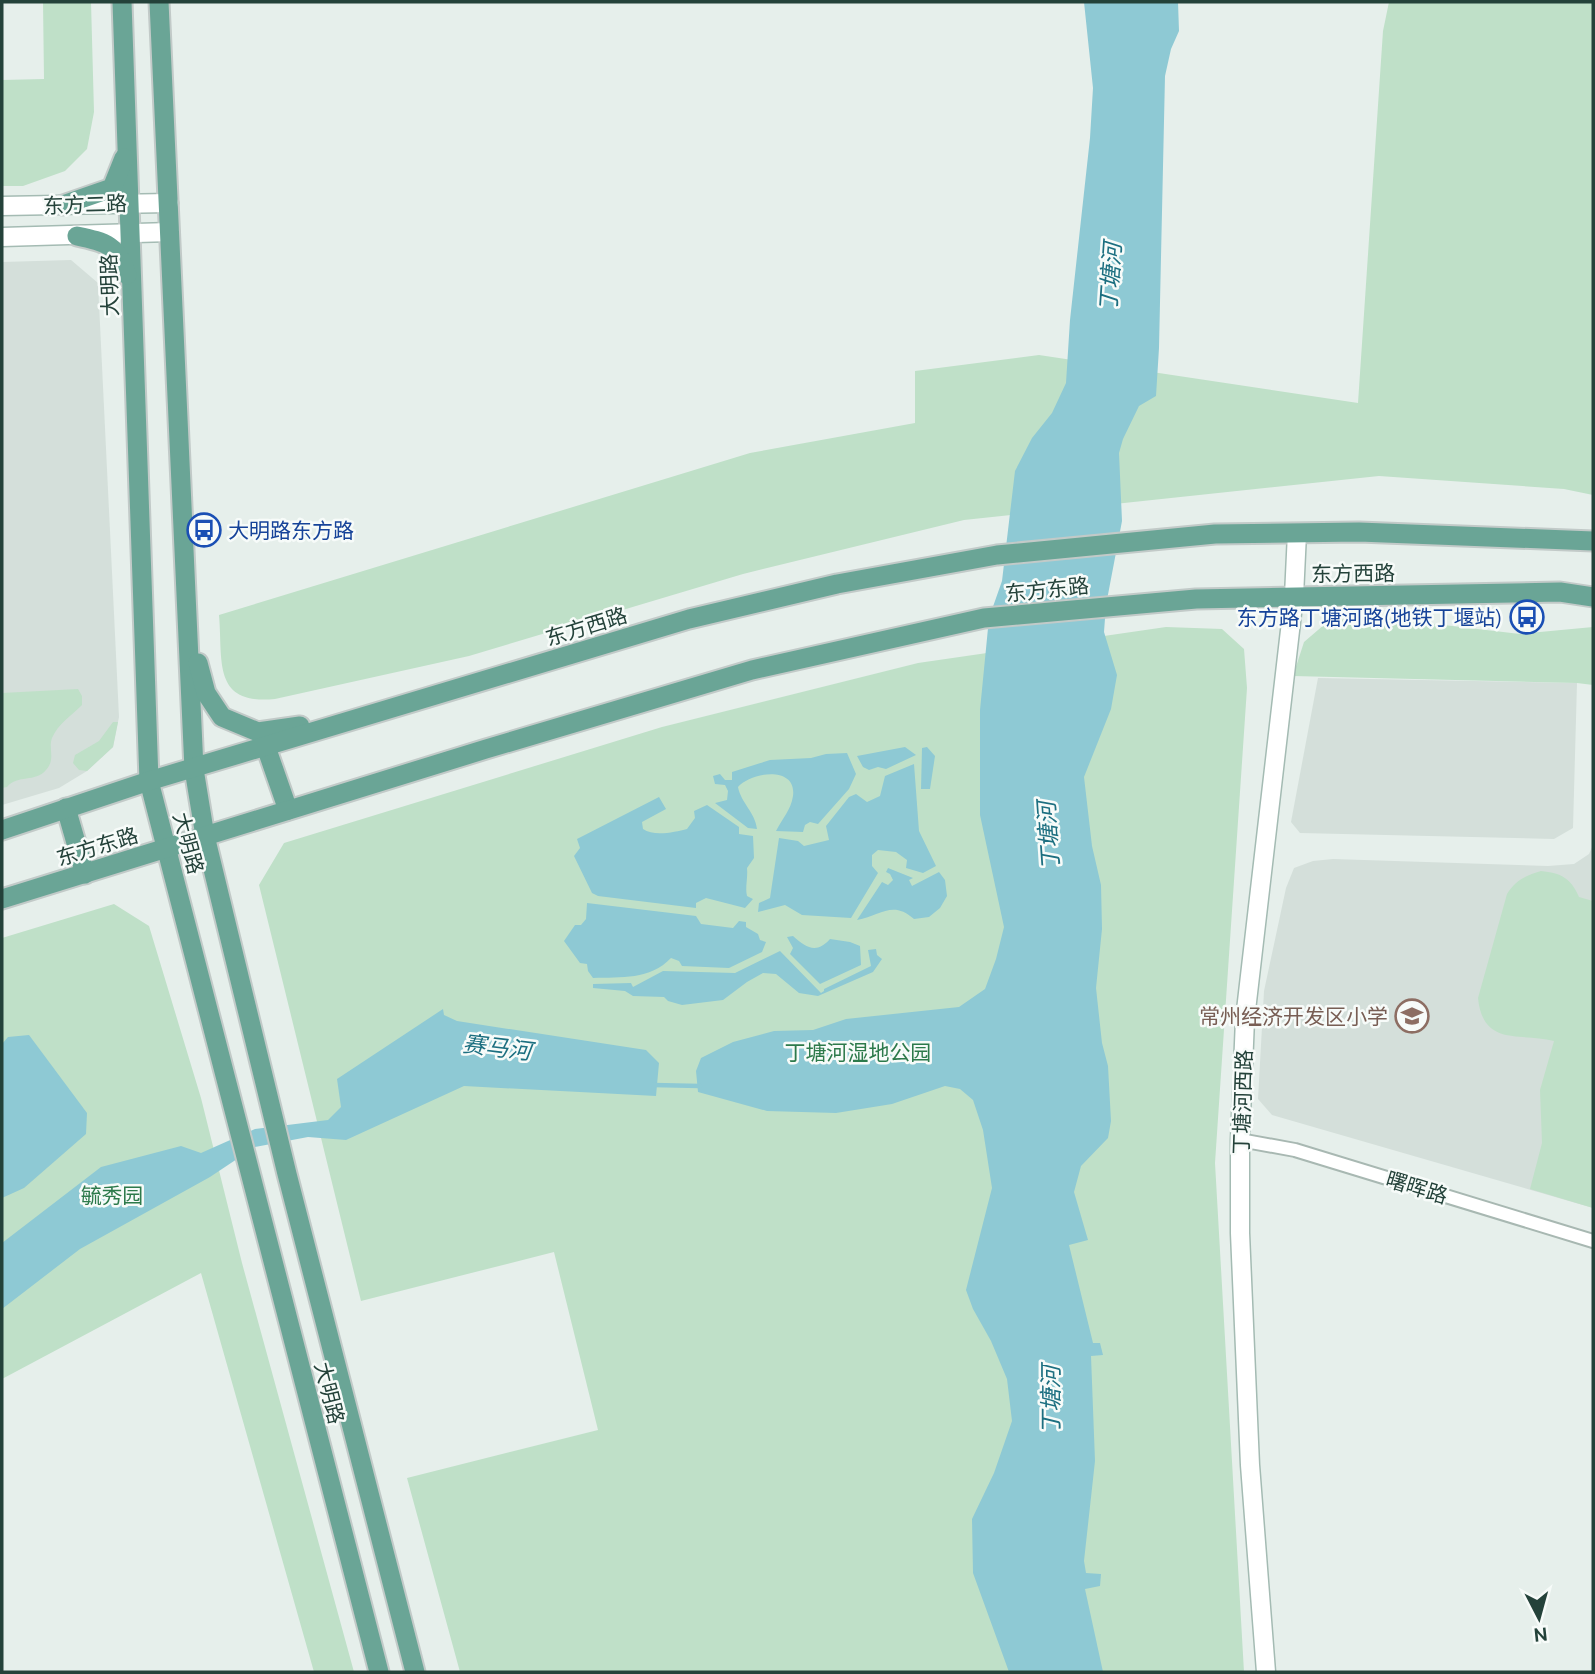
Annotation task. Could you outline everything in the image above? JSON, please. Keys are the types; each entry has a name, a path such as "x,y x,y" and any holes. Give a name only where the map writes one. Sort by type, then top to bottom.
{"main road":[{"name":"大明路","path":"122,2 149,781 379,1672"},
{"name":"大明路","path":"159,2 194,769 205,836 272,1113 415,1672"},
{"path":"63,205 113,188 128,147"},
{"path":"78,236 103,242 114,249 123,260 132,291"},
{"name":"东方西路","path":"1126,541 1215,534 1359,532 1593,541"},
{"name":"东方东路","path":"997,555 1126,541"},
{"name":"东方西路","path":"194,769 689,619 837,584 997,555"},
{"name":"东方西路","path":"1113,605 1294,596 1560,592 1593,597"},
{"name":"东方东路","path":"288,810 751,670 984,618 1113,605"},
{"path":"188,625 206,693 222,717 258,732 363,717"},
{"path":"205,836 288,810 266,747"},
{"path":"2,830 149,781 194,769"},
{"path":"66,808 85,874"},
{"name":"东方东路","path":"2,899 205,836"}],"street":[{"name":"东方二路","path":"2,206 169,202"},
{"name":"东方二路","path":"2,237 170,232"},
{"name":"丁塘河西路","path":"1266,1672 1250,1465 1240,1233 1240,1140 1245,1019 1294,596 1297,533"},
{"name":"曙晖路","path":"1240,1140 1295,1150 1593,1241"}],"shaded area":[{"path":"71,260 98,283 119,717 113,747 87,771 59,788 2,805 2,262"},
{"path":"1318,678 1577,683 1573,828 1554,839 1300,833 1291,822"},
{"name":"常州经济开发区小学","path":"1593,845 1593,1208 1272,1115 1258,1099 1264,991 1286,888 1294,868 1313,861 1333,859 1548,866 1574,864 1589,854"}],"green space":[{"path":"43,2 91,2 94,112 87,149 65,171 23,186 2,186 2,80 44,79"},
{"path":"1389,2 1593,2 1593,495 1564,489 1379,476 964,520 743,574 469,656 275,699 255,699 240,695 231,687 222,663 219,615 750,453 915,423 915,371 1039,355 1358,403 1383,31"},
{"path":"1359,615 1520,634 1593,627 1593,685 1293,676 1304,642 1325,624"},
{"name":"丁塘河湿地公园","path":"1166,627 1222,629 1244,649 1247,688 1215,1163 1244,1672 460,1672 407,1478 598,1430 554,1252 361,1301 259,885 284,843 662,727 918,663"},
{"path":"78,689 82,696 82,705 61,724 52,738 51,762 46,770 42,774 2,788 2,693"},
{"path":"113,722 118,722 113,747 87,771 79,770 73,763 75,755 99,741"},
{"path":"1541,871 1564,878 1573,885 1579,897 1593,901 1593,1208 1530,1189 1542,1143 1540,1090 1554,1041 1517,1037 1496,1031 1487,1025 1481,1014 1478,998 1507,894 1521,879"},
{"name":"毓秀园","path":"114,904 149,926 201,1098 242,1263 354,1672 314,1672 201,1273 2,1379 2,938"}],"water":[{"name":"丁塘河","path":"1084,2 1178,2 1179,31 1171,49 1165,76 1156,396 1139,406 1119,453 1122,521 1106,605 1104,632 1117,675 1111,709 1084,777 1092,846 1101,885 1102,929 1096,988 1102,1043 1108,1066 1111,1121 1108,1138 1081,1166 1074,1192 1088,1240 1069,1245 1093,1343 1100,1343 1103,1355 1091,1356 1095,1461 1084,1561 1086,1573 1101,1574 1100,1586 1085,1589 1103,1672 1009,1672 973,1573 972,1519 994,1473 1012,1421 1007,1379 966,1290 992,1188 983,1130 973,1100 960,1089 945,1086 892,1104 836,1113 767,1111 698,1092 696,1071 701,1058 733,1042 774,1031 813,1030 846,1019 959,1007 985,989 996,959 1004,927 980,815 980,710 989,618 1002,581 1015,471 1032,438 1052,413 1066,383 1093,88"},
{"path":"905,747 916,755 886,769 878,767 869,770 863,767 857,756"},
{"path":"927,747 935,756 930,789 921,789 922,748"},
{"path":"847,753 856,774 849,789 818,824 810,822 805,825 803,832 776,831 793,796 788,779 781,776 762,775 738,787 757,829 748,828 715,803 727,800 728,791 725,785 715,784 713,776 720,774 725,780 732,780 732,772 770,760"},
{"path":"914,764 919,831 936,866 923,873 906,868 907,860 896,852 878,850 872,855 872,866 878,873 851,918 802,915 785,905 758,912 759,903 770,898 779,838 798,841 804,846 829,840 826,826 849,797 856,794 867,802 880,796 885,776"},
{"path":"659,797 666,809 642,822 643,829 653,833 665,833 687,829 695,818 694,811 707,805 739,827 739,834 753,836 754,858 747,868 746,889 747,896 753,899 745,908 706,898 696,903 696,908 598,896 592,893 574,856 580,848 577,839"},
{"path":"888,868 913,878 909,880 912,886 939,872 945,880 947,896 940,908 929,917 914,919 900,910 887,910 857,920 882,882 888,885 893,880 886,872"},
{"path":"587,903 696,916 701,924 733,928 739,921 746,922 746,927 766,942 762,952 729,968 682,966 679,961 671,958 644,974 593,978 587,964 580,963 564,941 575,925 581,925 586,919"},
{"path":"793,936 812,948 821,947 830,939 860,946 861,965 820,984 790,954 793,948 787,937"},
{"path":"876,949 877,955 882,959 873,972 818,996 799,993 776,974 763,973 723,1000 682,1005 664,997 633,996 625,991 593,988 593,984 631,983 633,987 663,971 735,973 780,951 821,993 871,966 868,950"},
{"path":"443,1009 444,1015 457,1021 646,1050 659,1063 656,1096 464,1086 346,1140 308,1137 255,1147 210,1177 80,1249 2,1309 2,1243 101,1167 181,1146 201,1153 255,1129 328,1120 341,1107 337,1079"},
{"path":"29,1035 87,1113 86,1134 24,1188 2,1198 2,1044 8,1037"}],"waterway":[{"name":"赛马河","path":"653,1085 700,1086"}],"place":[{"name":"大明路东方路","path":"204,530"},
{"name":"东方路丁塘河路(地铁丁堰站)","path":"1527,617"},
{"name":"常州经济开发区小学","path":"1412,1016"}]}
